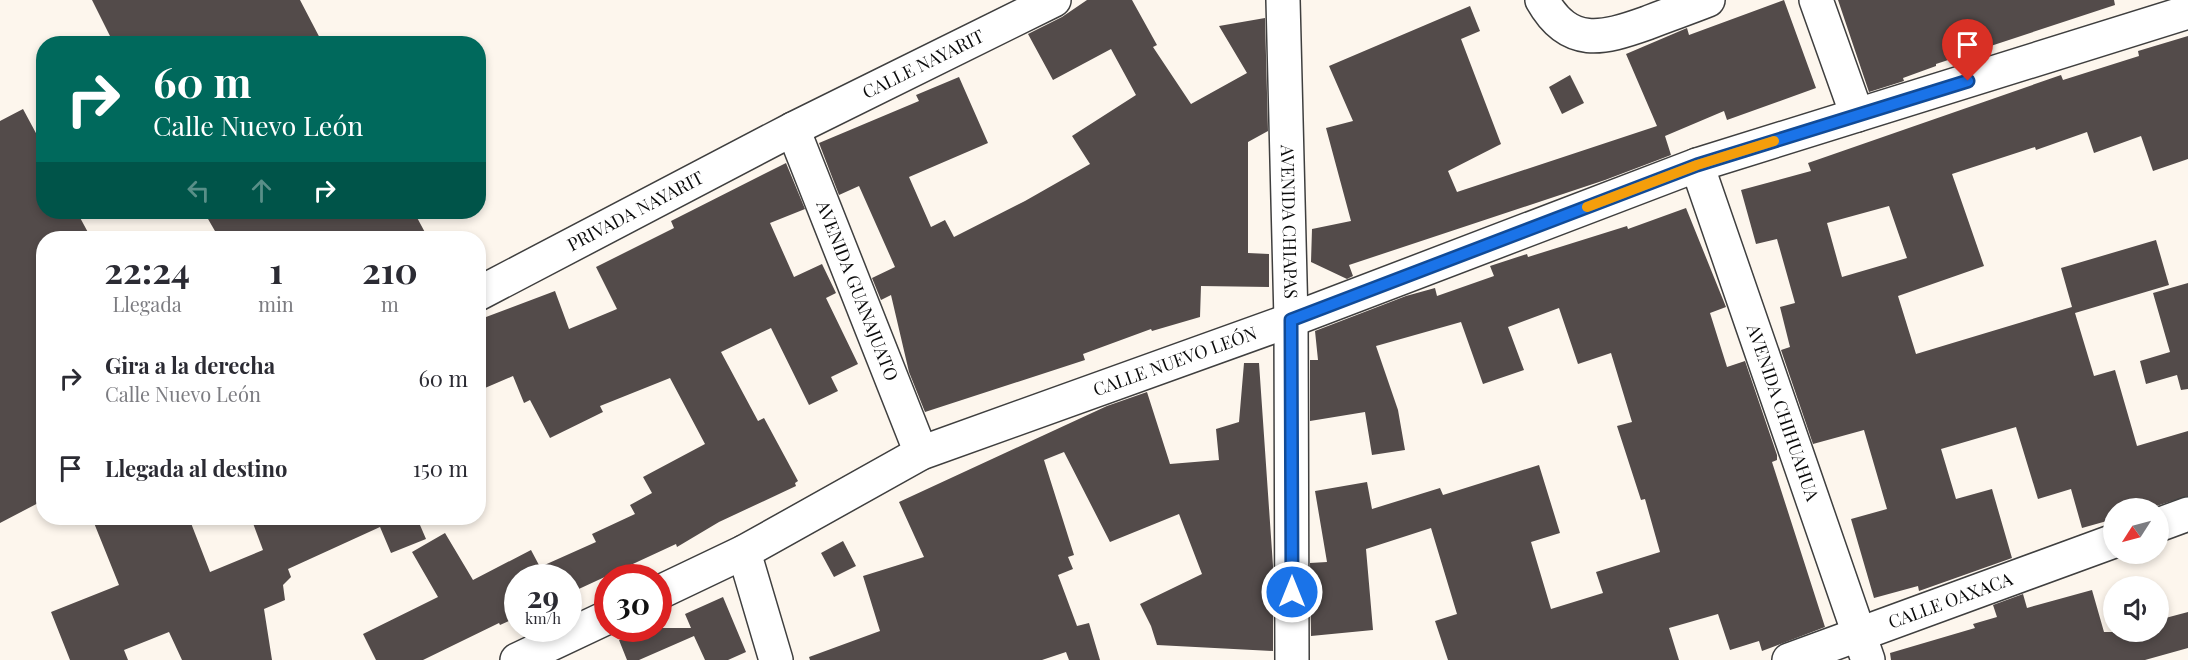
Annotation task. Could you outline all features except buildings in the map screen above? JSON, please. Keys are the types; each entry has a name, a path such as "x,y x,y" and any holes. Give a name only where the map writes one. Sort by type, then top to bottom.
{"street":[{"name":"CALLE NAYARIT","path":"793,129 1054,0"},
{"name":"AVENIDA CHIAPAS","path":"1283,0 1291,320 1292,660"},
{"path":"1542,0 1556,21 1573,32 1592,37 1613,35 1708,0"},
{"path":"1816,0 1857,115"},
{"name":"CALLE NUEVO LEÓN","path":"672,586 744,552 921,453 1291,320 1697,165 2188,12"},
{"name":"PRIVADA NAYARIT","path":"486,290 793,129"},
{"name":"AVENIDA GUANAJUATO","path":"793,129 921,453"},
{"name":"AVENIDA CHIHUAHUA","path":"1697,165 1864,648"},
{"path":"2169,521 2188,514"},
{"name":"CALLE OAXACA","path":"1789,660 1864,648 2103,546"},
{"path":"744,552 776,660"},
{"path":"518,660 594,624"}],"slow traffic":[{"path":"1587,207 1697,165 1774,141"}],"route":[{"path":"1292,592 1291,320 1697,165 1968,81"}]}
